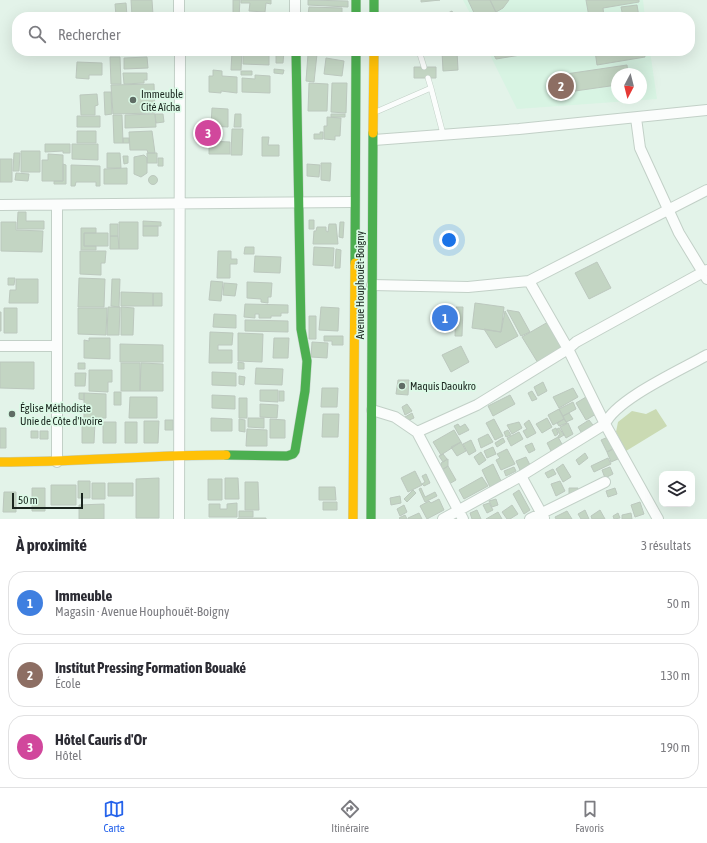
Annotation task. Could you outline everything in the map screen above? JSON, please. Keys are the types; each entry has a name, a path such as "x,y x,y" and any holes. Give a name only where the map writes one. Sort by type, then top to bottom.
{"main road":[{"path":"356,0 356,12"},
{"path":"374,0 374,12"},
{"path":"0,462 57,462 179,455 288,456 293,454 295,451 305,391 307,361 301,329 296,56"},
{"name":"Avenue Houphouët-Boigny","path":"353,519 356,56"},
{"name":"Avenue Houphouët-Boigny","path":"371,519 374,56"}],"street":[{"path":"179,0 179,12"},
{"path":"295,0 296,12"},
{"path":"179,519 181,204 180,56"},
{"path":"374,140 636,118 707,110"},
{"path":"417,432 429,428 477,405 568,349 576,342 706,274 679,233 640,148 636,118"},
{"path":"372,285 468,287 529,281 707,190"},
{"path":"0,205 354,202"},
{"path":"57,205 57,462"},
{"path":"529,281 568,349 605,424 658,519"},
{"path":"0,346 57,346"},
{"path":"443,519 461,515 605,424 608,418 623,404 707,355"},
{"path":"372,410 395,418 417,432 461,515"},
{"path":"521,476 543,516"},
{"path":"530,519 543,516 605,482"}],"lane":[{"path":"421,56 424,67"},
{"path":"428,78 443,134"},
{"path":"374,113 431,88"}],"shaded area":[{"path":"463,0 643,0 644,12 469,12"},
{"path":"490,56 651,56 657,99 647,100 647,68 611,68 611,102 517,109"},
{"path":"656,409 667,426 626,451 616,432 618,422 632,411 646,414"}],"building":[{"path":"131,0 152,0 153,12 132,12"},
{"path":"233,0 240,0 239,12 233,12"},
{"path":"241,0 271,0 271,4 266,3 265,12 249,11 250,3 241,3"},
{"path":"308,0 348,1 348,7 308,5"},
{"path":"421,0 440,0 421,2"},
{"path":"468,0 490,0 496,12 474,12"},
{"path":"490,0 509,0 503,8 496,12"},
{"path":"586,0 639,0 639,2 603,8 603,12 588,12"},
{"path":"126,3 127,12 116,12 115,4"},
{"path":"637,5 638,12 622,12 621,7"},
{"path":"309,7 342,8 342,12 308,12"},
{"path":"232,56 242,56 241,70 231,70"},
{"path":"243,56 269,56 269,65 243,64"},
{"path":"276,56 284,56 283,63 276,63"},
{"path":"308,56 317,56 314,82 306,81"},
{"path":"442,56 457,56 458,70 443,71"},
{"path":"494,56 514,56 496,59"},
{"path":"596,56 645,56 645,57 597,65"},
{"path":"110,57 120,57 121,84 111,84"},
{"path":"147,57 148,68 124,69 124,58"},
{"path":"326,58 344,61 342,76 324,74"},
{"path":"77,62 102,63 102,75 89,75 89,79 76,78"},
{"path":"627,65 627,68 611,68 611,86 561,93 559,75"},
{"path":"414,67 436,67 436,78 414,78"},
{"path":"274,69 284,70 283,74 274,73"},
{"path":"213,70 222,71 222,76 237,77 237,93 221,91 221,93 209,92 209,76 213,76"},
{"path":"241,71 252,71 252,75 241,75"},
{"path":"123,73 147,73 147,80 144,80 144,83 124,84"},
{"path":"255,75 270,76 270,93 242,92 242,78 255,79"},
{"path":"309,83 328,84 327,111 308,111"},
{"path":"332,83 347,83 346,113 331,112"},
{"name":"Immeuble Cité Aïcha","path":"154,84 155,113 113,114 111,85"},
{"path":"104,92 111,92 112,114 105,115"},
{"path":"97,94 98,105 95,106 95,115 81,115 80,95"},
{"path":"212,108 228,109 228,127 211,126"},
{"path":"155,114 163,114 164,122 156,123"},
{"path":"155,114 156,127 125,128 125,115"},
{"path":"235,114 241,114 241,127 234,127"},
{"path":"331,114 345,114 345,117 331,117"},
{"path":"113,115 122,115 123,143 114,143"},
{"path":"77,116 100,116 100,127 77,127"},
{"path":"327,117 341,118 340,136 335,136 335,140 324,139 324,126 327,126"},
{"path":"232,129 243,129 242,155 231,155"},
{"path":"77,131 96,131 96,143 77,143"},
{"path":"152,131 155,153 148,153 147,150 130,150 129,132"},
{"path":"320,132 323,132 323,139 314,139 314,134 320,134"},
{"path":"262,137 269,137 268,145 279,145 279,156 262,156"},
{"path":"123,138 129,138 129,143 123,143"},
{"path":"209,141 230,142 230,154 209,154"},
{"path":"45,144 70,144 70,153 63,153 63,151 45,152"},
{"path":"72,144 98,144 98,160 72,159"},
{"path":"21,151 40,151 40,172 21,172"},
{"path":"14,153 20,153 19,171 13,171"},
{"path":"107,153 120,153 121,168 107,168"},
{"path":"147,153 157,153 157,163 147,163"},
{"path":"48,154 63,155 63,181 42,181 42,160 48,160"},
{"path":"144,155 147,158 147,173 141,177 134,174 134,157"},
{"path":"123,156 128,156 128,163 124,164"},
{"path":"158,158 163,158 163,166 158,166"},
{"path":"0,159 12,159 12,182 0,182"},
{"path":"321,163 331,163 330,181 321,180"},
{"path":"63,164 66,165 66,184 54,184 54,181 63,181"},
{"path":"307,164 320,165 319,177 307,176"},
{"path":"71,165 100,166 100,186 96,186 96,182 76,182 75,186 71,186"},
{"path":"127,168 127,184 104,184 104,169"},
{"path":"16,173 29,174 28,181 15,180"},
{"path":"151,176 155,176 157,180 155,184 151,184 149,182 149,178"},
{"path":"18,212 26,212 26,221 44,221 44,229 17,229"},
{"path":"309,220 314,220 314,229 309,229"},
{"path":"143,221 161,222 161,226 143,226"},
{"path":"1,222 16,222 16,230 43,231 42,252 1,251"},
{"path":"119,222 138,222 138,249 119,249"},
{"path":"340,222 344,222 343,238 339,237"},
{"path":"110,224 118,224 118,236 110,236"},
{"path":"329,224 336,224 338,244 313,244 314,231 316,231 317,227 326,227 326,231 328,232"},
{"path":"143,226 158,226 158,236 143,236"},
{"path":"81,228 96,228 96,233 84,233 84,246 96,246 96,250 81,250"},
{"path":"84,233 108,233 108,246 84,246"},
{"path":"110,236 118,236 119,249 110,249"},
{"path":"245,247 254,247 254,254 244,254"},
{"path":"314,247 334,248 333,266 313,265"},
{"path":"336,249 341,250 340,268 335,268"},
{"path":"80,251 106,251 105,263 101,263 101,275 80,274"},
{"path":"218,251 231,251 231,259 237,259 237,264 230,264 230,278 217,278"},
{"path":"255,256 281,257 280,273 254,272"},
{"path":"597,262 611,288 589,299 575,273"},
{"path":"8,278 15,278 14,285 8,285"},
{"path":"79,278 105,279 104,307 78,307"},
{"path":"16,279 38,279 38,303 9,303 10,290 16,290"},
{"path":"112,279 120,279 119,307 111,306"},
{"path":"211,281 223,282 221,301 209,300"},
{"path":"247,282 272,283 271,297 268,297 268,303 261,302 261,299 247,298"},
{"path":"224,283 237,284 235,296 223,295"},
{"path":"121,292 153,293 153,306 121,306"},
{"path":"153,293 162,293 162,306 153,306"},
{"path":"475,303 504,307 501,332 472,328"},
{"path":"245,304 288,305 288,313 281,313 281,316 271,316 271,318 259,318 259,314 255,314 255,318 244,317"},
{"path":"108,307 120,307 119,335 107,335"},
{"path":"121,307 134,308 133,335 121,335"},
{"path":"321,307 339,308 338,331 319,330"},
{"path":"456,307 463,307 462,336 455,336"},
{"path":"4,308 17,308 17,333 4,333"},
{"path":"78,308 107,308 106,335 78,334"},
{"path":"437,309 453,310 451,331 435,329"},
{"path":"507,310 519,312 530,332 521,336"},
{"path":"505,311 518,336 496,348 484,329 501,332"},
{"path":"1,312 1,331 0,331"},
{"path":"214,314 236,315 236,328 213,327"},
{"path":"309,316 316,316 316,339 309,339"},
{"path":"245,320 288,321 288,332 245,331"},
{"path":"548,322 564,348 538,363 522,337"},
{"path":"210,332 233,333 232,345 218,345 218,350 232,350 232,363 209,363"},
{"path":"238,333 263,334 262,362 238,361"},
{"path":"324,336 343,336 343,345 332,345 332,341 324,341"},
{"path":"89,338 110,338 110,359 84,358 84,340 89,341"},
{"path":"274,338 289,338 288,358 273,358"},
{"path":"312,342 328,343 327,358 311,357"},
{"path":"120,344 163,345 163,362 120,362"},
{"path":"461,346 469,362 451,372 442,355"},
{"path":"0,362 34,362 34,389 0,388"},
{"path":"238,362 244,363 244,369 238,369"},
{"path":"78,363 85,363 85,369 78,369"},
{"path":"121,363 140,363 140,391 121,391"},
{"path":"141,363 163,364 163,391 140,391"},
{"path":"256,368 283,369 282,385 255,384"},
{"path":"89,370 112,370 112,382 108,382 108,392 89,391"},
{"path":"212,372 236,373 236,386 212,385"},
{"path":"75,373 86,373 85,386 75,386"},
{"path":"239,376 245,377 244,385 239,384"},
{"path":"398,380 409,380 408,395 396,394"},
{"path":"543,382 547,391 538,396 534,387"},
{"path":"322,388 338,388 337,407 321,407"},
{"path":"573,388 578,397 559,408 553,397"},
{"path":"260,390 278,390 278,402 260,401"},
{"path":"279,391 284,391 284,401 279,401"},
{"path":"532,391 537,399 532,401 528,393"},
{"path":"114,392 121,392 121,405 114,405"},
{"path":"79,393 84,393 84,400 79,399"},
{"path":"84,393 106,394 106,418 84,418"},
{"path":"212,395 235,396 235,409 212,408"},
{"path":"510,395 515,404 493,416 488,406"},
{"path":"130,397 157,397 157,418 129,418"},
{"path":"586,397 596,414 586,420 576,403"},
{"path":"239,398 247,398 247,418 239,418"},
{"path":"573,402 576,409 563,416 559,409"},
{"path":"260,404 278,405 277,418 260,417"},
{"path":"407,404 412,411 405,415 402,407"},
{"path":"559,409 564,419 553,425 548,415"},
{"path":"412,413 414,418 407,421 405,417"},
{"path":"569,413 573,419 566,422 563,416"},
{"path":"323,414 339,414 338,437 322,437"},
{"path":"211,418 232,419 232,431 211,431"},
{"path":"248,418 264,418 264,428 248,427"},
{"path":"547,418 552,427 542,433 536,424"},
{"path":"239,419 245,420 245,432 239,431"},
{"path":"270,419 285,420 285,438 270,438"},
{"path":"494,419 503,436 495,440 486,423"},
{"path":"564,419 567,423 559,426 557,423"},
{"path":"165,420 173,420 173,430 165,430"},
{"path":"529,420 536,433 527,438 523,431 527,429 524,424"},
{"path":"589,420 596,429 584,437 578,427"},
{"path":"82,421 95,422 94,443 82,443"},
{"path":"144,421 159,421 158,443 144,443"},
{"path":"103,422 116,422 116,443 103,443"},
{"path":"125,422 137,422 137,443 125,443"},
{"path":"519,422 522,428 512,434 507,425"},
{"path":"568,423 573,434 566,438 560,427"},
{"path":"458,424 460,427 465,424 469,430 459,435 454,426"},
{"path":"0,428 6,428 6,448 0,448"},
{"path":"556,428 558,434 555,436 552,430"},
{"path":"559,428 564,435 559,438 558,436 560,435 557,429"},
{"path":"247,429 267,430 267,446 246,446"},
{"path":"454,430 461,442 441,455 433,442"},
{"path":"508,430 511,435 506,437 504,432"},
{"path":"31,431 38,431 38,438 31,438"},
{"path":"40,431 48,431 48,439 40,439"},
{"path":"519,432 523,439 511,446 507,438"},
{"path":"488,434 493,442 481,448 478,439"},
{"path":"558,437 563,446 551,451 547,443"},
{"path":"608,437 613,449 607,452 601,440"},
{"path":"503,438 505,442 497,447 495,443"},
{"path":"471,440 476,451 469,455 463,444"},
{"path":"461,442 466,451 457,456 451,447"},
{"path":"532,443 535,450 529,453 525,446"},
{"path":"493,447 496,454 487,458 484,451"},
{"path":"507,449 515,464 501,470 496,460 500,458 497,454"},
{"path":"613,449 618,459 611,462 607,452"},
{"path":"481,452 486,460 479,465 474,457"},
{"path":"585,453 588,458 579,465 576,460"},
{"path":"443,454 447,459 443,462 439,456"},
{"path":"526,457 530,465 520,470 516,461"},
{"path":"608,458 611,464 594,472 591,466"},
{"path":"448,459 448,466 442,470 441,463"},
{"path":"493,464 501,481 490,487 482,470"},
{"path":"563,464 571,477 563,482 556,469"},
{"path":"448,466 456,480 449,484 442,470"},
{"path":"514,467 516,471 506,476 504,471"},
{"path":"610,467 613,474 605,478 602,470"},
{"path":"553,469 556,474 548,478 545,473"},
{"path":"415,471 422,485 408,492 401,478"},
{"path":"426,474 430,483 424,486 422,484 425,482 422,476"},
{"path":"482,477 488,486 464,499 459,490"},
{"path":"159,478 159,518 136,518 136,479"},
{"path":"225,478 238,478 239,499 225,499"},
{"path":"208,479 222,479 222,500 208,500"},
{"path":"78,481 90,481 90,498 78,498"},
{"path":"560,481 565,491 556,496 551,484"},
{"path":"245,482 258,482 259,510 245,510"},
{"path":"92,483 105,483 105,499 92,499"},
{"path":"108,483 133,483 133,496 108,496"},
{"path":"51,485 76,485 76,505 51,505"},
{"path":"319,487 335,487 336,500 319,500"},
{"path":"32,488 45,488 45,511 32,511"},
{"path":"421,488 425,497 435,492 437,496 425,502 419,489"},
{"path":"569,488 578,488 577,495 569,494"},
{"path":"615,488 617,494 608,497 606,491"},
{"path":"413,490 416,493 407,502 404,499"},
{"path":"519,490 530,510 524,514 513,494"},
{"path":"4,492 16,492 16,512 3,512"},
{"path":"400,496 401,503 391,505 390,498"},
{"path":"439,499 444,510 427,519 420,506 429,501 431,503"},
{"path":"496,499 498,505 492,507 489,501"},
{"path":"323,502 337,502 337,510 323,510"},
{"path":"640,502 644,514 635,517 631,505"},
{"path":"237,503 237,517 209,517 209,504 220,504 220,509 227,509 227,504"},
{"path":"489,503 493,510 487,513 483,505"},
{"path":"104,504 104,519 79,519 79,505"},
{"path":"404,505 407,512 400,516 397,509"},
{"path":"512,505 518,514 510,519 507,519 502,512"},
{"path":"477,510 481,519 472,519 470,513"},
{"path":"585,510 589,519 581,519 578,514"},
{"path":"600,510 605,519 592,519 591,516"},
{"path":"239,511 253,511 253,517 239,517"},
{"path":"567,511 572,519 556,519 555,517"},
{"path":"498,512 502,519 486,519"},
{"path":"419,513 422,519 408,519 408,518"},
{"path":"618,513 620,518 614,519 613,516"},
{"path":"631,513 632,519 622,519 622,515"},
{"path":"405,515 407,519 399,518"},
{"path":"266,518 266,519 238,519"}],"traffic: fast":[{"path":"356,0 356,12"},
{"path":"374,0 374,12"},
{"path":"226,455 287,456 293,454 295,451 305,391 307,361 301,329 296,56"},
{"path":"355,263 356,56"},
{"path":"371,519 373,133"}],"traffic: slow":[{"path":"373,133 374,56"},
{"path":"353,519 355,263"},
{"path":"0,462 226,455"}],"place":[{"name":"Institut Pressing Formation Bouaké","path":"561,86"},
{"name":"Immeuble Cité Aïcha","path":"133,100"},
{"name":"Hôtel Cauris d'Or","path":"208,133"},
{"name":"Immeuble","path":"445,318"},
{"name":"Maquis Daoukro","path":"402,386"},
{"name":"Église Méthodiste Unie de Côte d'Ivoire","path":"12,414"}]}
